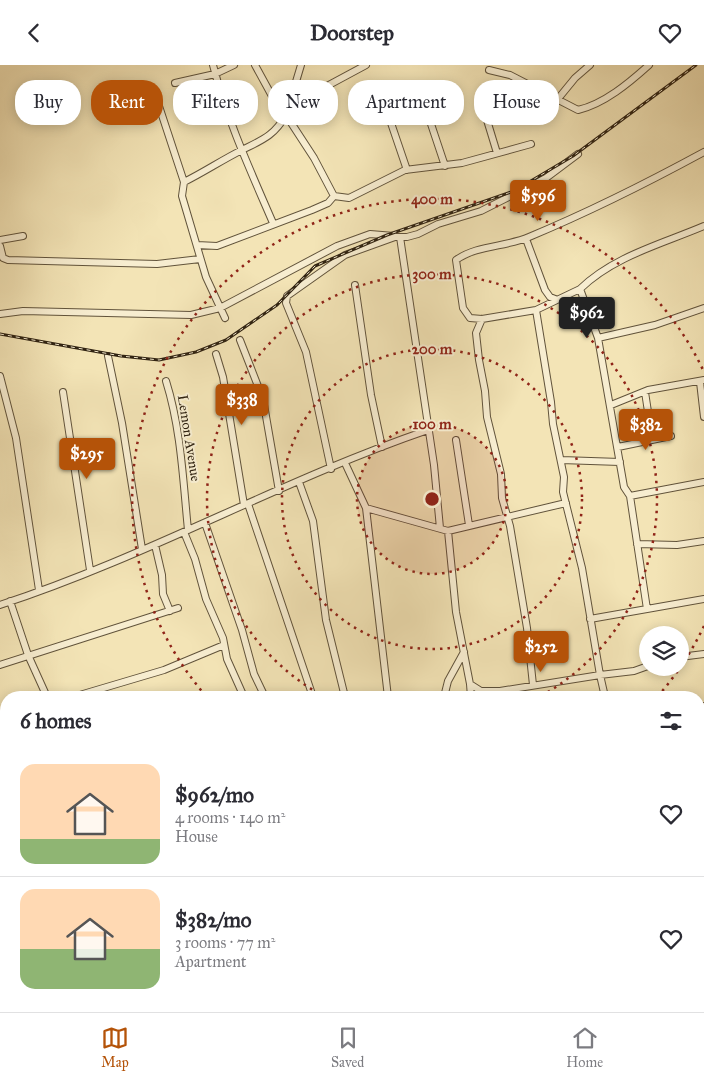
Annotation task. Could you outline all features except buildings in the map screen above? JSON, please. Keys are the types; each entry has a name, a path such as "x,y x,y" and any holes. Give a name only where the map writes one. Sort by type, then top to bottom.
{"street":[{"path":"213,65 224,105 243,150 247,166 273,223"},
{"path":"188,80 215,74 234,65"},
{"path":"255,65 268,87"},
{"path":"296,80 301,65"},
{"path":"338,80 366,65"},
{"path":"559,98 575,78 590,65"},
{"path":"559,101 573,110 582,109 631,81 649,65"},
{"path":"489,70 510,75 519,80"},
{"path":"407,170 391,123 420,109 427,112 445,166"},
{"path":"163,118 184,181 182,196 200,259 225,319"},
{"path":"184,181 264,139 277,125"},
{"path":"291,125 314,158 334,196"},
{"path":"488,125 497,153"},
{"path":"334,196 348,198 407,170 445,166 531,143"},
{"path":"533,685 527,628 507,516 502,498 501,474 487,417 476,333 470,317 463,307 456,260 499,244 526,239 629,193 704,153"},
{"path":"331,469 306,352 285,299 304,283 345,255 398,237 418,234 438,224 481,211 546,178 578,155"},
{"path":"196,245 217,245 312,210 328,203 334,196"},
{"path":"470,317 482,319 536,310 551,299 580,289 588,281 631,255 704,225"},
{"path":"0,314 23,311 132,312 191,315 220,308 337,246 370,234 398,237"},
{"path":"0,240 23,235"},
{"path":"398,237 437,485 440,528"},
{"path":"526,239 542,284 551,299"},
{"path":"0,246 3,258 8,260 157,264 200,259"},
{"path":"355,285 372,402 382,447"},
{"path":"580,289 598,338 624,487 630,496 647,609"},
{"path":"598,338 655,325 704,308"},
{"path":"536,310 553,424 561,460 566,503 578,552 604,691"},
{"path":"476,333 482,319"},
{"path":"240,340 263,399 279,491"},
{"path":"216,354 223,377 246,505 311,691"},
{"path":"108,357 122,423 142,549"},
{"path":"0,375 16,438 39,591"},
{"name":"Lemon Avenue","path":"166,381 178,431 186,531 206,599 218,623 227,659 241,691"},
{"path":"611,405 645,392 702,381 704,417"},
{"path":"63,392 90,570"},
{"path":"645,392 652,438"},
{"path":"0,605 155,545 382,447 428,430"},
{"path":"618,447 652,438 671,436"},
{"path":"456,441 469,525"},
{"path":"561,460 620,462"},
{"path":"345,463 366,508 387,691"},
{"path":"299,482 313,521 326,620 344,691"},
{"path":"630,496 704,483"},
{"path":"366,508 448,531 566,503"},
{"path":"205,523 242,630 254,674 262,691"},
{"path":"448,531 454,595 471,691"},
{"path":"637,544 677,545 704,541"},
{"path":"155,545 162,575 163,594 170,611"},
{"path":"590,619 704,599"},
{"path":"10,601 28,655 44,691"},
{"path":"0,665 178,608"},
{"path":"93,691 164,670 224,645"},
{"path":"446,691 448,681 464,652"},
{"path":"689,656 704,654"},
{"path":"497,691 639,669"},
{"path":"470,684 482,691"}],"railway":[{"path":"0,334 121,356 159,360 196,352 226,340 277,305 315,266 387,235 514,191 573,156 696,65"}]}
